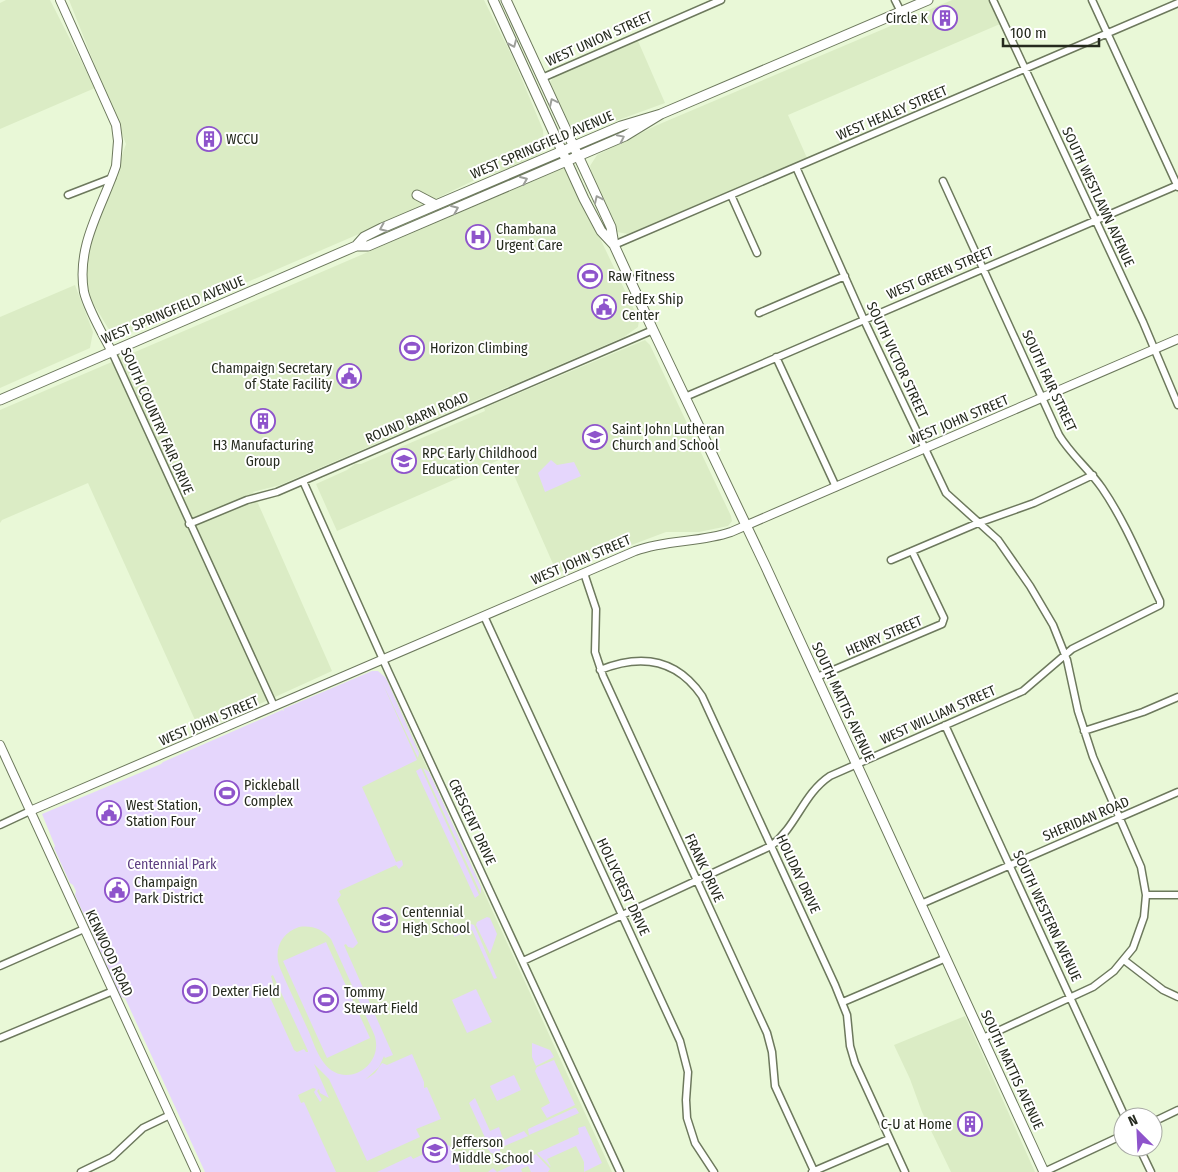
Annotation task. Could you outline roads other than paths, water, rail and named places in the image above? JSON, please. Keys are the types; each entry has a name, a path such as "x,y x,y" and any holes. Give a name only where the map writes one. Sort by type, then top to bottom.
{"main road":[{"name":"SOUTH MATTIS AVENUE","path":"493,0 566,162 601,231 614,245"},
{"name":"SOUTH MATTIS AVENUE","path":"506,0 611,227 614,245 653,330 857,764 1044,1172"},
{"name":"WEST SPRINGFIELD AVENUE","path":"356,246 364,237 436,205 621,126 661,114 928,0"},
{"name":"WEST SPRINGFIELD AVENUE","path":"0,400 356,246 368,246 579,157 626,136 661,114"},
{"path":"417,195 436,205"}],"street":[{"name":"SOUTH COUNTRY FAIR DRIVE","path":"60,0 116,125 118,153 112,178 92,225 82,263 85,295 274,706"},
{"name":"WEST UNION STREET","path":"542,78 722,0"},
{"path":"895,0 901,12"},
{"name":"SOUTH WESTLAWN AVENUE","path":"993,0 1178,405"},
{"path":"1092,0 1178,186"},
{"name":"WEST HEALEY STREET","path":"614,245 1178,3"},
{"name":"SOUTH VICTOR STREET","path":"796,168 864,320 946,493 960,508 998,540 1030,586 1053,625 1065,655 1084,731 1141,867 1146,895 1140,933 1124,960 1103,981 983,1038"},
{"path":"68,195 112,178"},
{"name":"SOUTH FAIR STREET","path":"943,182 1065,444 1093,475 1125,529 1160,601 1159,606"},
{"name":"WEST GREEN STREET","path":"685,396 1178,186"},
{"path":"731,195 757,253"},
{"path":"759,313 845,276"},
{"name":"ROUND BARN ROAD","path":"189,524 240,502 276,492 303,481 653,330"},
{"name":"WEST JOHN STREET","path":"0,825 651,545 713,537 746,525 1178,339"},
{"path":"776,357 836,487"},
{"path":"891,560 978,522 1034,504 1093,475"},
{"name":"CRESCENT DRIVE","path":"303,481 383,659 620,1172"},
{"name":"HENRY STREET","path":"816,677 942,624 944,618 912,551"},
{"name":"FRANK DRIVE","path":"584,573 596,609 595,652 600,670 767,1034 772,1052 775,1086 813,1172"},
{"name":"WEST WILLIAM STREET","path":"523,961 771,846 787,832 814,788 830,776 1023,691 1065,655 1088,640 1159,606"},
{"name":"HOLLYCREST DRIVE","path":"484,616 685,1054 688,1072 687,1118 695,1142 714,1172"},
{"name":"HOLIDAY DRIVE","path":"600,670 625,661 644,660 663,664 688,678 708,708 843,1002 847,1015 852,1056 904,1172"},
{"path":"1084,731 1143,712 1178,697"},
{"name":"SOUTH WESTERN AVENUE","path":"945,725 1120,1107"},
{"name":"KENWOOD ROAD","path":"0,745 196,1172"},
{"name":"SHERIDAN ROAD","path":"921,904 1178,792"},
{"path":"1146,895 1178,895"},
{"path":"0,966 84,929"},
{"path":"843,1002 946,958"},
{"path":"1124,960 1163,990 1178,997"},
{"path":"0,1038 113,992"},
{"path":"1163,1117 1178,1110"},
{"path":"81,1172 112,1157 143,1128 170,1115"},
{"path":"813,1172 889,1139"},
{"path":"1044,1172 1113,1141"},
{"path":"1144,1157 1151,1172"}],"place":[{"name":"Circle K","path":"945,18"},
{"name":"WCCU","path":"209,139"},
{"name":"Chambana Urgent Care","path":"478,237"},
{"name":"Raw Fitness","path":"590,276"},
{"name":"FedEx Ship Center","path":"604,307"},
{"name":"Horizon Climbing","path":"412,348"},
{"name":"Champaign Secretary of State Facility","path":"349,376"},
{"name":"H3 Manufacturing Group","path":"263,421"},
{"name":"Saint John Lutheran Church and School","path":"595,437"},
{"name":"RPC Early Childhood Education Center","path":"404,461"},
{"name":"Pickleball Complex","path":"227,793"},
{"name":"West Station, Station Four","path":"109,813"},
{"name":"Champaign Park District","path":"117,890"},
{"name":"Centennial High School","path":"385,920"},
{"name":"Dexter Field","path":"195,991"},
{"name":"Tommy Stewart Field","path":"326,1000"},
{"name":"C-U at Home","path":"970,1124"},
{"name":"Jefferson Middle School","path":"435,1150"}],"park label":[{"name":"Centennial Park","path":"172,864"}]}
